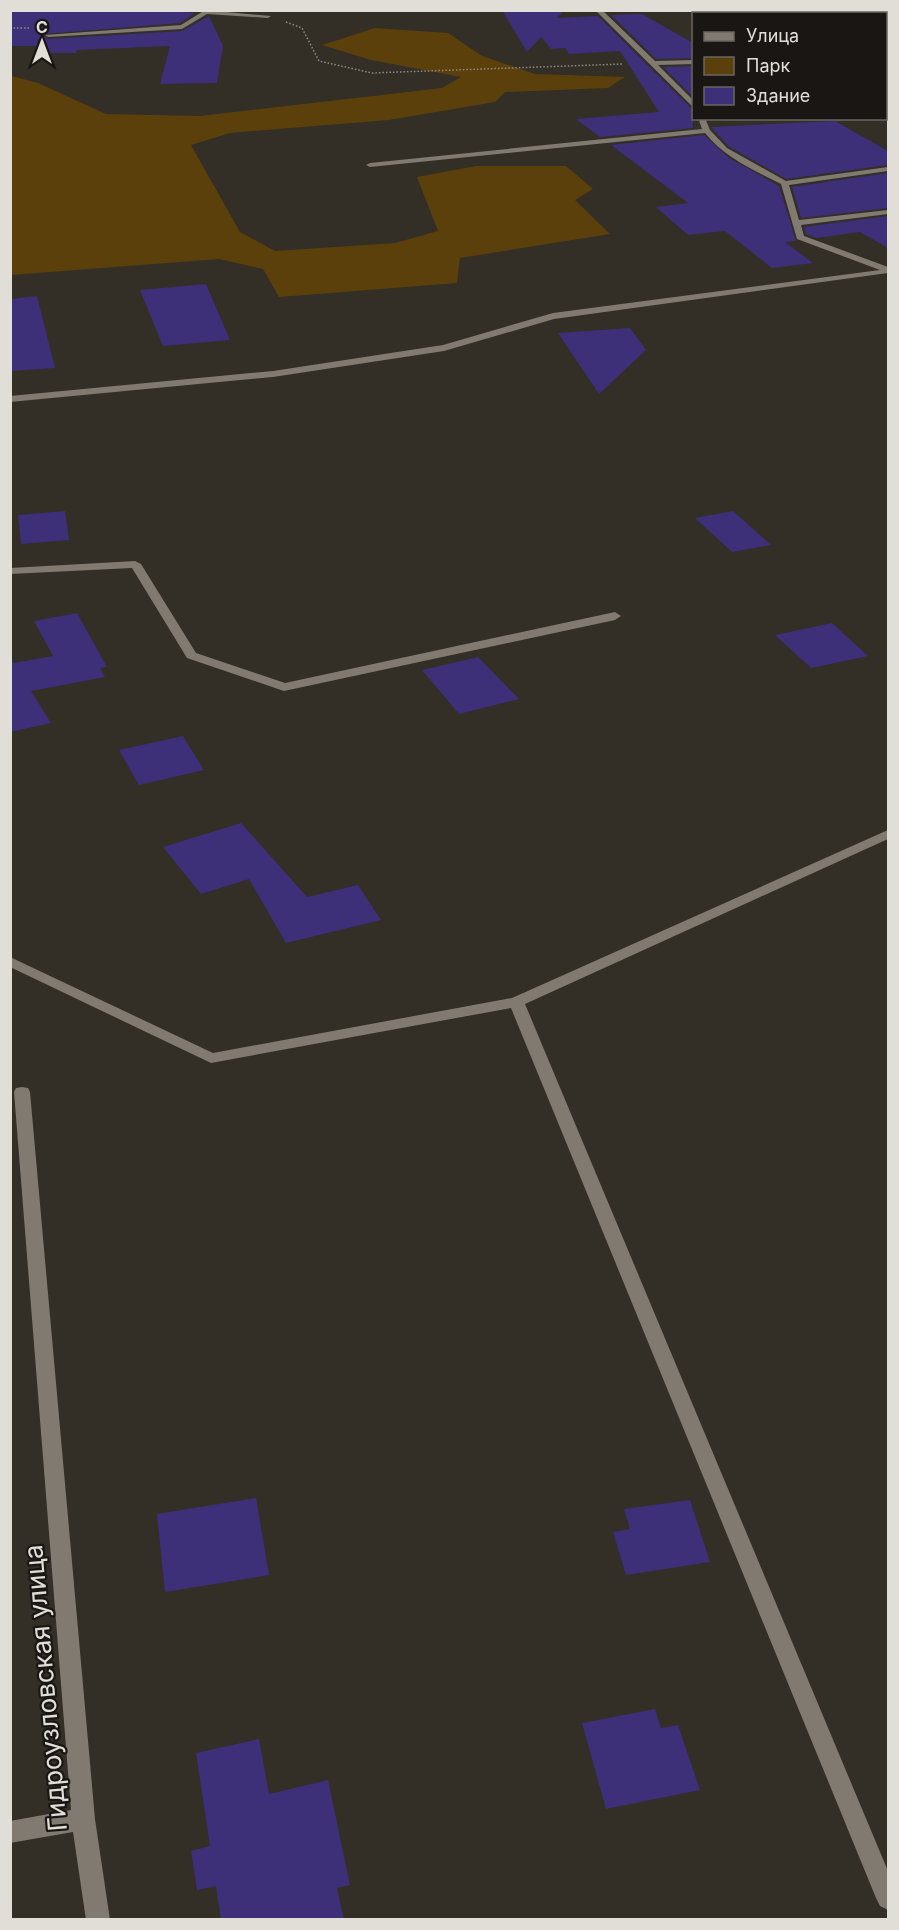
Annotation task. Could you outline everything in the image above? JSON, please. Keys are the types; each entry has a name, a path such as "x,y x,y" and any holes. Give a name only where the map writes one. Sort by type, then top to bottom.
{"street":[{"path":"597,11 614,10"},
{"path":"48,35 182,27 207,11 268,16"},
{"path":"597,11 653,63 692,105"},
{"path":"653,63 692,62"},
{"path":"702,120 705,131 718,146 785,183 888,169"},
{"path":"370,165 705,131"},
{"path":"785,183 800,237 888,270"},
{"path":"797,223 888,212"},
{"path":"10,399 284,372 444,348 553,316 888,270"},
{"path":"10,571 135,564 191,655 284,687 615,616"},
{"path":"10,961 211,1058 516,1002 888,834"},
{"path":"516,1002 888,1898"},
{"name":"Гидроузловская улица","path":"22,1092 83,1819 98,1920"},
{"path":"10,1832 83,1819"}],"path":[{"path":"268,16 303,28 319,61 372,73 653,63"}],"green space":[{"path":"375,28 448,33 482,56 535,74 625,77 608,88 505,92 495,102 389,120 230,133 191,145 240,232 275,251 395,243 438,231 417,177 476,166 566,166 593,189 575,200 610,234 460,258 457,283 279,297 263,269 219,259 11,275 11,76 38,83 106,114 200,116 442,88 461,77 371,60 322,45"}],"building":[{"path":"24,10 152,10 195,13 180,23 43,34 48,39 182,31 209,16 223,46 217,83 160,84 170,46 77,50 76,53 39,53 43,46 10,46 10,12"},
{"path":"502,10 564,10 557,18 598,16 692,109 693,128 600,137 576,119 659,112 620,51 569,54 565,48 551,49 541,37 527,52"},
{"path":"642,14 692,42 692,58 656,59 611,15"},
{"path":"692,66 692,96 663,67"},
{"path":"835,121 888,151 888,165 786,179 728,146 711,127"},
{"path":"704,135 729,158 779,186 796,241 785,242 813,263 772,268 725,231 688,235 656,207 688,203 611,145"},
{"path":"888,173 888,208 801,218 792,187"},
{"path":"888,216 888,248 860,232 816,238 806,234 804,227"},
{"path":"206,284 230,340 163,346 140,290"},
{"path":"37,296 55,368 10,371 10,299"},
{"path":"630,328 646,350 599,394 558,333"},
{"path":"65,511 69,540 21,544 18,515"},
{"path":"733,511 771,545 732,552 695,518"},
{"path":"77,613 107,667 100,668 105,677 31,691 51,723 10,732 10,658 14,663 53,656 34,621"},
{"path":"832,623 868,656 811,668 775,635"},
{"path":"478,657 519,699 459,714 422,670"},
{"path":"183,736 204,770 139,785 119,750"},
{"path":"241,823 307,897 358,885 381,920 286,943 249,879 201,894 163,847"},
{"path":"256,1498 269,1575 165,1592 157,1514"},
{"path":"690,1500 710,1562 626,1575 613,1532 630,1529 624,1509"},
{"path":"655,1709 661,1728 678,1725 700,1790 606,1809 582,1723"},
{"path":"259,1739 269,1794 328,1780 350,1885 337,1888 344,1920 221,1920 216,1886 197,1890 191,1851 210,1846 196,1753"}]}
